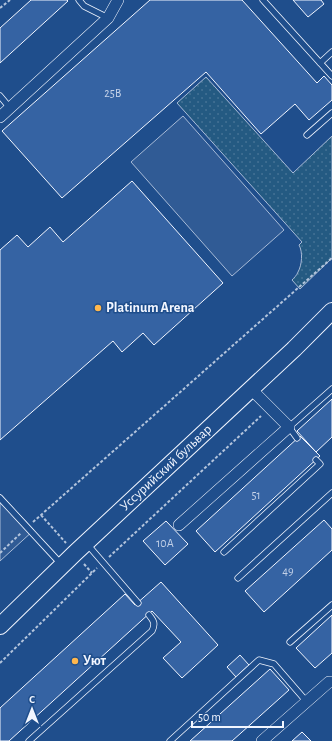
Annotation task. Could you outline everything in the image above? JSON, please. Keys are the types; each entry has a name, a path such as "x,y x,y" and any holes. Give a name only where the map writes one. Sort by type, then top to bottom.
{"street":[{"path":"0,117 108,18 118,0"},
{"name":"Уссурийский бульвар","path":"0,626 86,542 294,349 332,311"},
{"path":"179,525 289,428 251,389"},
{"path":"262,741 329,682 332,682"}],"lane":[{"path":"79,0 84,6 108,18"},
{"path":"263,0 332,76"},
{"path":"320,63 332,52"},
{"path":"0,96 10,108"},
{"path":"307,135 332,113"},
{"path":"297,438 289,428 332,389"},
{"path":"224,552 320,464 316,460"},
{"path":"238,578 332,493"},
{"path":"0,498 62,565"},
{"path":"86,542 138,603"},
{"path":"290,642 332,604"},
{"path":"29,741 152,631 154,620 148,615"},
{"path":"170,741 259,660 274,664 307,702"}],"path":[{"path":"0,8 10,0"},
{"path":"0,553 27,527 332,258"},
{"path":"0,663 103,562 270,408"}],"shaded area":[{"path":"206,77 293,173 332,136 332,258 300,289 292,280 297,274 300,266 302,258 299,245 302,242 177,103"},
{"path":"183,116 284,230 232,276 131,162"},
{"path":"0,494 34,530 0,561"}],"building":[{"path":"31,0 68,1 0,63 0,28"},
{"path":"150,0 242,0 317,83 324,76 332,85 332,100 309,120 295,104 261,134 206,72 62,198 2,131"},
{"path":"293,0 321,0 324,4 308,17"},
{"name":"Platinum Arena","path":"132,181 223,283 154,345 143,333 122,352 113,341 0,440 0,250 17,235 28,247 50,227 63,242"},
{"path":"332,399 332,437 316,452 297,431"},
{"path":"300,436 320,456 215,552 196,531"},
{"path":"324,520 332,529 332,550 264,612 245,591"},
{"path":"166,521 188,544 165,565 143,541"},
{"path":"161,582 218,645 182,678 163,658 181,642 152,611 9,741 0,741 0,708 125,594 135,605"},
{"path":"332,615 332,653 315,668 296,648"},
{"path":"240,655 249,665 236,677 227,667"},
{"path":"270,669 289,690 232,741 190,741"},
{"path":"302,732 311,741 292,741"}],"place":[{"name":"Platinum Arena","path":"98,308"},
{"name":"Уют","path":"75,661"}]}
